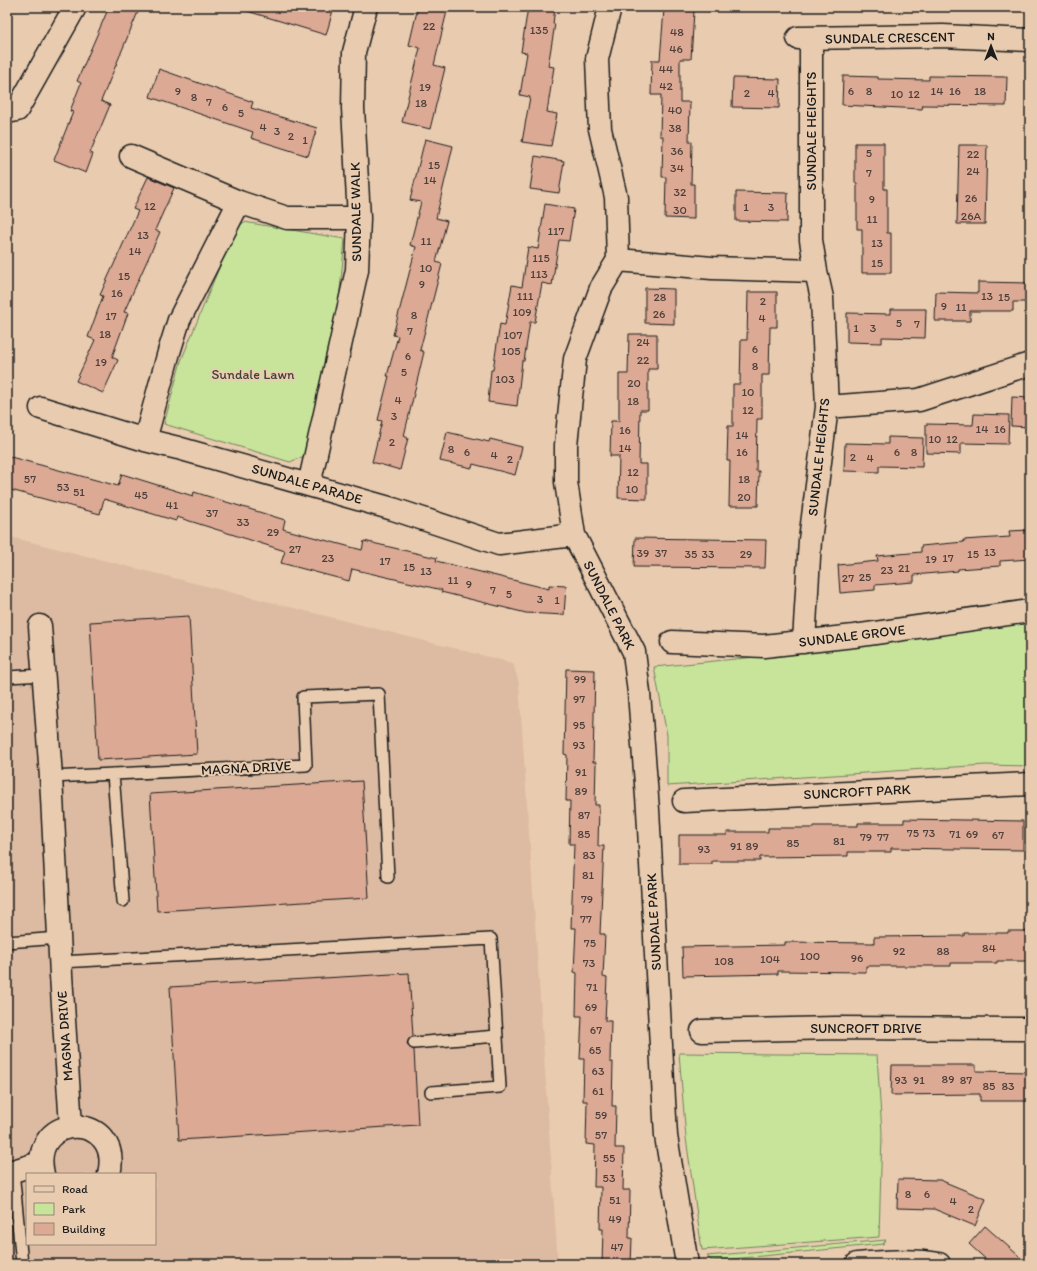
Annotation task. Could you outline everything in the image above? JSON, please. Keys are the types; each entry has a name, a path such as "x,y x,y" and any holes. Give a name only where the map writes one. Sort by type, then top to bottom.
{"street":[{"path":"7,112 17,110 75,7"},
{"name":"SUNDALE WALK","path":"309,485 357,270 359,218 353,108 354,52 366,7"},
{"path":"610,7 597,58 600,130 616,197 618,260 712,268 816,271"},
{"name":"SUNDALE CRESCENT","path":"804,39 943,36 1030,40"},
{"name":"SUNDALE HEIGHTS","path":"804,39 811,240 822,298 827,407 810,540 804,642"},
{"path":"131,156 239,202 287,218 359,218"},
{"path":"145,440 179,320 239,202"},
{"name":"SUNDALE PARK","path":"618,260 601,288 575,358 566,444 566,482 574,535 634,652 639,693 648,810 666,1136 687,1264"},
{"path":"827,407 919,400 1030,364"},
{"name":"SUNDALE PARADE","path":"41,408 145,440 393,509 499,544 574,535"},
{"name":"SUNDALE GROVE","path":"672,642 764,646 804,642 1030,611"},
{"name":"MAGNA DRIVE","path":"40,626 51,777 60,962 71,1126"},
{"name":"SUNCROFT PARK","path":"684,801 1030,784"},
{"name":"SUNCROFT DRIVE","path":"702,1031 836,1028 1030,1029"},
{"path":"10,1170 42,1168 41,1152 46,1143 52,1135 61,1129 71,1126 83,1127 94,1131 103,1139 109,1150 111,1162 109,1173"},
{"path":"857,1264 904,1260 924,1261 939,1264"}],"lane":[{"path":"7,677 43,675"},
{"name":"MAGNA DRIVE","path":"51,777 306,765 303,697 379,694 388,877"},
{"path":"113,774 122,901"},
{"path":"7,942 59,938"},
{"path":"60,962 491,939 500,1088 431,1092"},
{"path":"414,1043 497,1036"},
{"path":"10,1170 22,1264"}],"shaded area":[{"path":"816,7 1030,7 1030,13"},
{"path":"7,536 513,663 519,683 558,1264 7,1264"}],"green space":[{"name":"Sundale Lawn","path":"244,222 345,239 337,320 309,454 290,462 164,424 181,361 234,231"},
{"path":"1030,620 1030,766 985,765 667,786 667,735 654,667 837,649"},
{"path":"679,1053 877,1055 882,1133 879,1237 702,1250 686,1138"},
{"path":"886,1240 883,1244 712,1261 707,1256"}],"building":[{"path":"109,7 140,7 101,101 110,105 90,153 93,154 86,173 54,160 73,112 70,111 81,83 77,81"},
{"path":"248,7 334,7 326,35 247,11"},
{"path":"418,7 448,7 434,65 445,68 430,129 402,122 420,48 409,45"},
{"path":"528,7 555,7 553,24 555,24 548,66 554,67 547,112 557,114 551,146 522,142 530,97 520,95 527,53 521,52"},
{"path":"664,9 694,11 691,59 680,59 680,102 690,102 689,142 692,142 691,184 694,184 694,219 665,218 666,177 662,177 663,136 660,136 661,95 651,95 652,60 660,60"},
{"path":"159,69 253,102 251,108 317,128 308,156 251,138 253,132 150,97"},
{"path":"843,76 878,77 878,79 929,80 929,76 1007,77 1006,106 923,105 922,109 842,105"},
{"path":"733,78 780,79 779,108 732,107"},
{"path":"425,139 453,146 436,218 447,221 436,262 442,264 420,350 424,352 404,436 408,438 400,470 372,462 382,421 378,420 389,376 387,376 398,336 393,335 416,247 410,245 421,202 410,200"},
{"path":"855,143 884,143 884,189 887,189 887,233 891,233 891,273 862,273 862,229 857,229"},
{"path":"959,145 987,145 985,224 957,224"},
{"path":"535,156 564,161 559,193 530,189"},
{"path":"148,177 174,188 155,230 160,232 124,312 128,313 112,357 118,360 103,393 76,381 95,340 88,337 103,296 100,295 138,211 133,209"},
{"path":"736,192 788,193 787,222 736,221"},
{"path":"545,204 574,209 569,241 559,240 552,285 542,283 535,322 530,322 524,361 522,361 517,406 488,402 491,370 493,370 500,324 505,325 512,285 522,287 528,247 538,249"},
{"path":"978,282 1030,283 1030,302 1013,302 1013,311 970,311 970,321 935,321 936,292 978,293"},
{"path":"645,288 674,289 674,324 645,323"},
{"path":"748,292 777,292 777,327 770,327 769,375 762,375 762,419 757,419 756,471 759,471 758,506 729,506 730,461 727,461 728,426 733,426 733,384 740,384 741,340 747,340"},
{"path":"891,309 926,309 925,338 882,337 882,343 847,342 847,313 891,314"},
{"path":"629,334 657,334 657,369 648,369 648,410 640,410 639,464 647,464 647,499 618,498 619,456 610,456 611,421 619,421 619,374 628,374"},
{"path":"1012,397 1030,398 1030,427 1011,426"},
{"path":"974,414 1009,415 1008,444 961,443 961,454 926,453 926,424 973,425"},
{"path":"447,432 489,442 490,439 522,447 515,475 473,464 472,468 440,461"},
{"path":"888,437 923,438 922,467 879,466 879,472 844,471 845,443 888,444"},
{"path":"7,456 118,486 122,474 193,496 194,492 285,520 283,529 362,550 364,541 437,558 436,561 549,589 549,585 566,586 564,615 526,613 441,592 442,590 352,569 349,581 281,563 285,551 177,517 176,521 104,499 100,514 7,489"},
{"path":"1030,530 1030,559 1000,561 1000,566 958,569 958,571 914,575 914,582 875,585 875,590 840,593 838,565 878,561 877,556 921,552 921,546 964,542 963,540 1010,537 1009,531"},
{"path":"635,538 766,540 765,568 634,567"},
{"path":"189,616 197,754 98,760 90,622"},
{"path":"566,669 595,670 593,762 596,762 595,805 599,805 598,846 604,846 600,934 605,934 603,977 607,978 605,1021 611,1021 610,1062 613,1062 612,1106 616,1106 615,1148 624,1148 623,1190 630,1190 629,1238 632,1238 631,1264 602,1264 603,1229 600,1229 601,1187 594,1187 595,1145 586,1144 587,1101 583,1101 584,1059 580,1059 582,1016 576,1016 577,973 574,972 576,928 571,928 574,844 569,844 570,801 566,801 567,755 564,754"},
{"path":"362,781 369,898 157,911 150,794"},
{"path":"904,819 1023,821 1023,850 891,848 891,852 848,852 848,856 760,857 760,861 712,861 712,864 679,864 679,835 727,835 727,832 768,832 768,828 858,826 858,823 904,823"},
{"path":"1008,931 1030,931 1030,961 951,963 951,966 866,966 866,972 778,971 778,974 683,976 682,947 785,945 785,942 874,943 874,937 964,936 964,933 1008,933"},
{"path":"409,973 413,1036 407,1043 409,1047 414,1050 418,1125 179,1140 170,987"},
{"path":"892,1065 976,1065 976,1071 1030,1072 1030,1101 980,1101 980,1094 891,1095"},
{"path":"898,1179 940,1180 986,1199 975,1226 934,1209 897,1208"},
{"path":"985,1226 1028,1264 991,1264 969,1244"}]}
